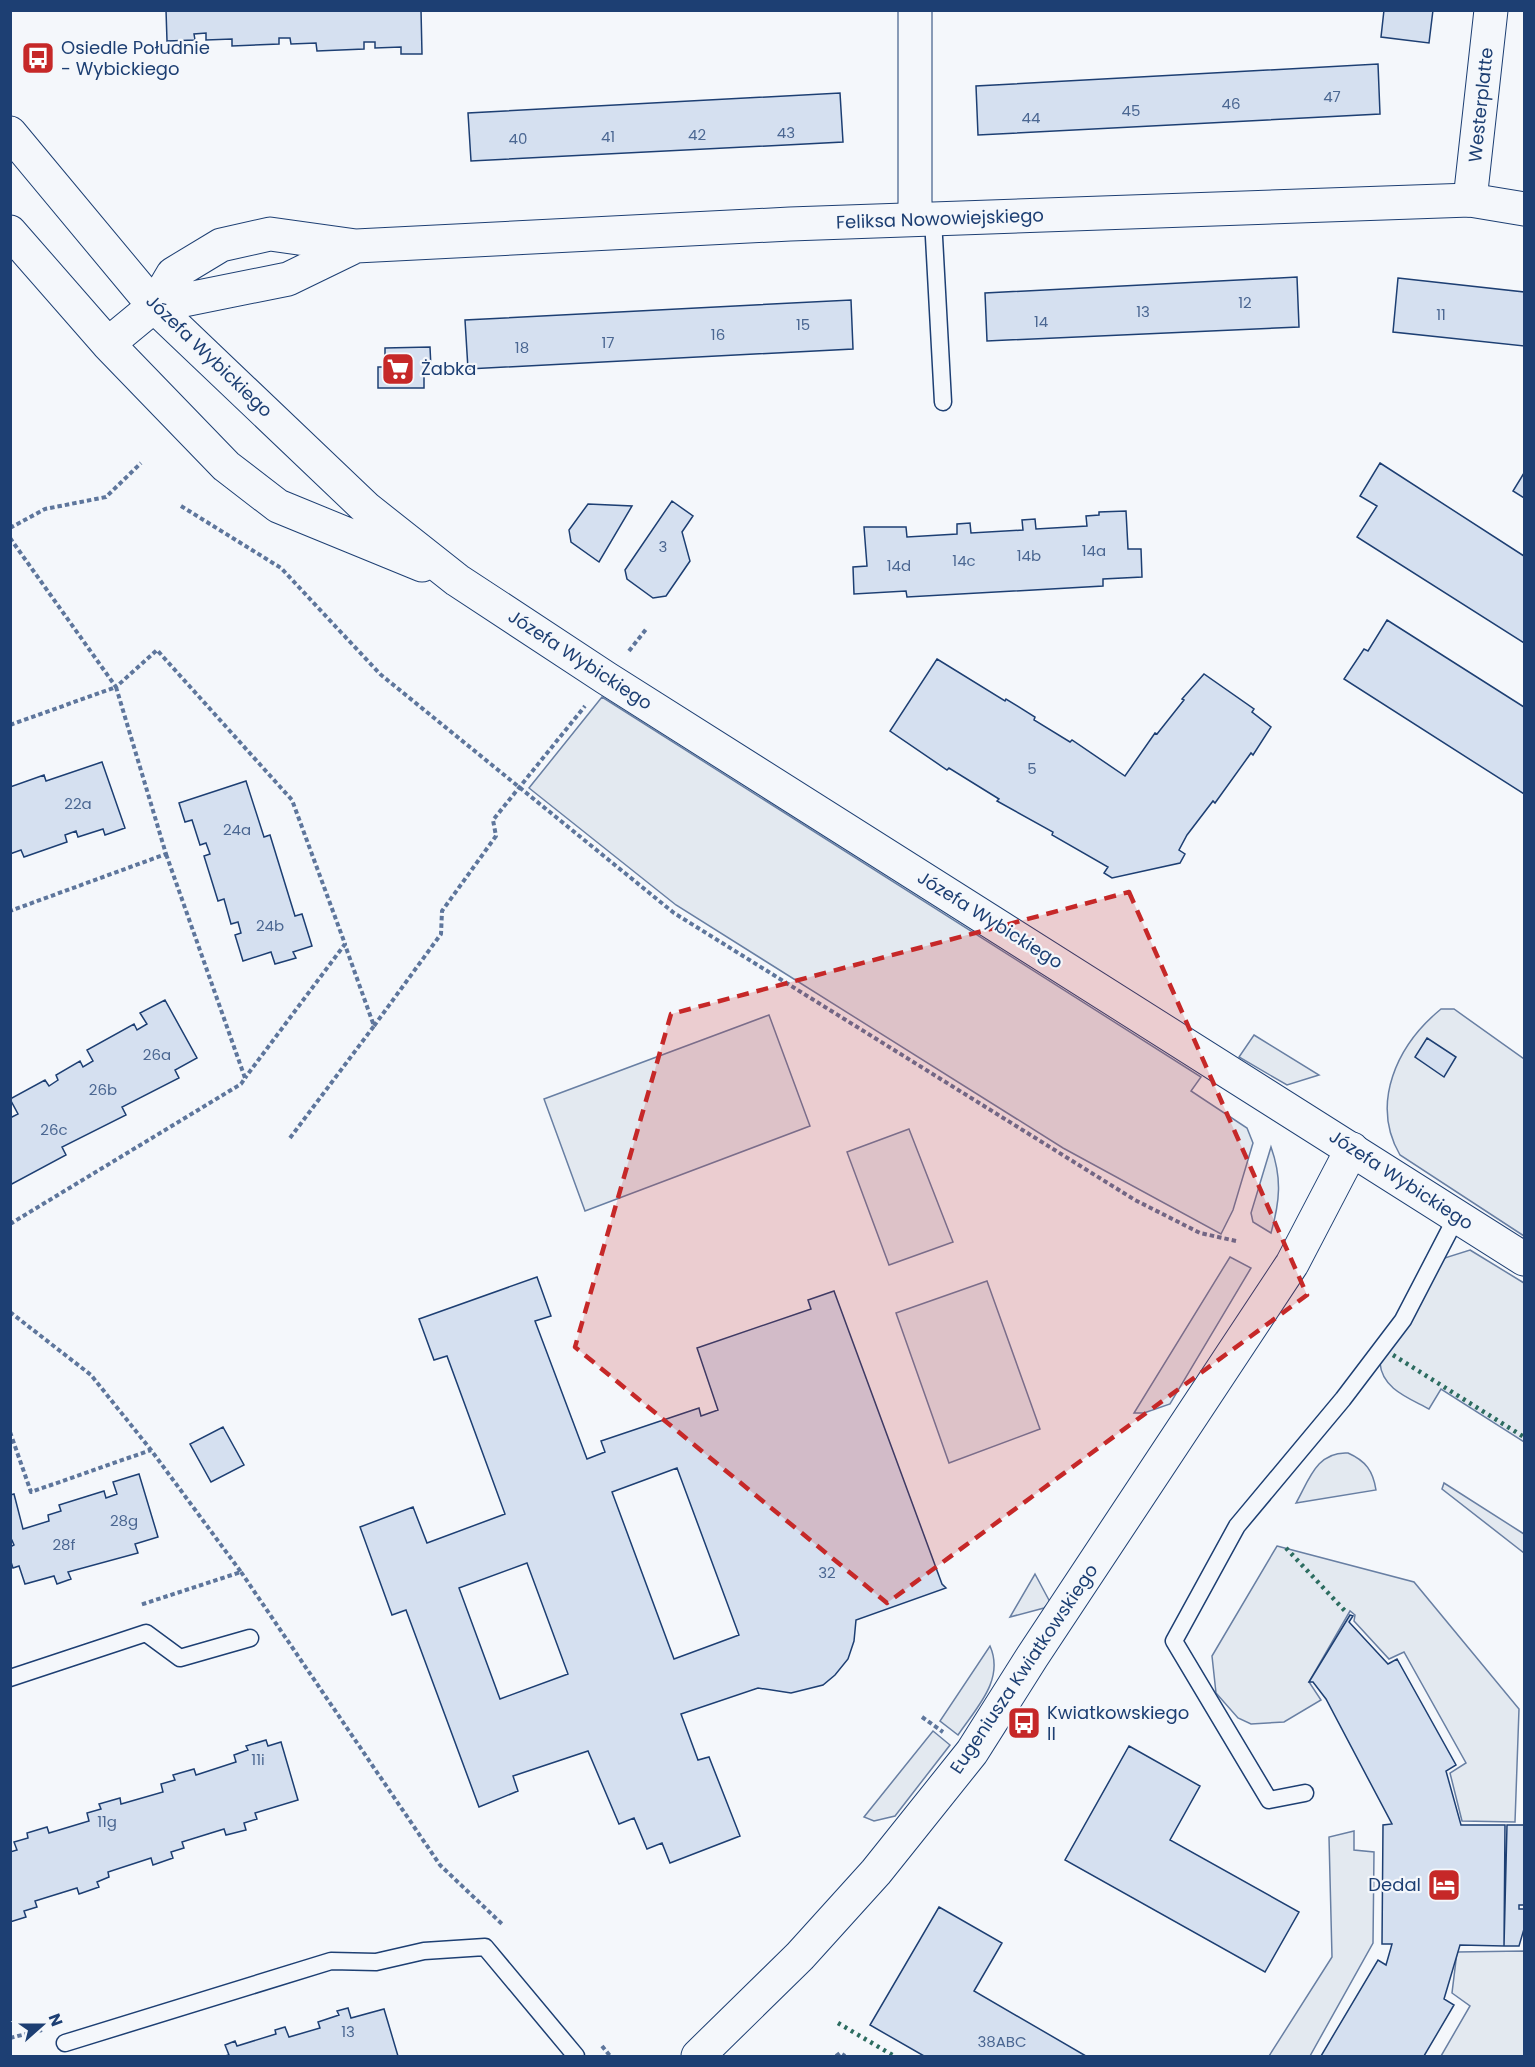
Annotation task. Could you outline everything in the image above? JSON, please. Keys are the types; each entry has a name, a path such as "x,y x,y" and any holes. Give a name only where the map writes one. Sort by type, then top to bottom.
{"street":[{"path":"915,10 924,219"},
{"name":"Westerplatte","path":"1470,200 1491,10"},
{"name":"Józefa Wybickiego","path":"10,133 154,306 366,508 457,580 606,678 1524,1259"},
{"name":"Feliksa Nowowiejskiego","path":"108,344 154,306 173,274 220,244 270,234 356,246 924,219 1470,200 1524,209"},
{"name":"Józefa Wybickiego","path":"10,232 108,344 226,466 278,506 457,580"},
{"name":"Feliksa Nowowiejskiego","path":"154,306 288,279 356,246"},
{"name":"Eugeniusza Kwiatkowskiego","path":"698,2056 800,1956 876,1872 972,1752 1032,1657 1292,1264 1352,1149"}],"lane":[{"path":"924,219 943,402"},
{"path":"1305,1792 1269,1800 1174,1641 1238,1526 1343,1399 1403,1320 1457,1216"},
{"path":"10,1678 146,1633 180,1658 250,1638"},
{"path":"65,2043 331,1961 376,1962 423,1951 485,1947 576,2056"}],"path":[{"path":"10,528 45,509 106,497 141,464"},
{"path":"181,506 281,568 380,674 519,789 684,920 1135,1200 1200,1233 1236,1240"},
{"path":"10,538 116,687 166,854 245,1078"},
{"path":"290,1138 441,934 442,911 496,836 493,820 647,628"},
{"path":"10,725 116,687 157,650 292,800 374,1026"},
{"path":"10,911 166,854"},
{"path":"10,1224 241,1084 345,944"},
{"path":"10,1312 91,1375 151,1450 241,1572 440,1865 503,1926"},
{"path":"10,1432 31,1492 151,1450"},
{"path":"131,1607 241,1572"},
{"path":"596,2039 610,2056"},
{"path":"836,2056 840,2053 845,2056"}],"highlighted area":[{"path":"1129,892 1307,1295 887,1603 575,1347 671,1014"}],"shaded area":[{"path":"602,697 1201,1077 1191,1091 1247,1128 1253,1143 1233,1210 1221,1234 1063,1148 676,905 529,788"},
{"path":"1441,1009 1454,1009 1524,1059 1524,1236 1400,1155 1391,1135 1388,1095 1393,1076 1412,1040 1425,1023"},
{"path":"769,1015 810,1126 585,1211 544,1099"},
{"path":"1254,1035 1319,1075 1287,1085 1239,1057"},
{"path":"909,1129 953,1242 889,1265 847,1152"},
{"path":"1271,1147 1277,1169 1278,1190 1271,1233 1253,1222 1251,1213"},
{"path":"1470,1250 1524,1283 1524,1442 1441,1389 1429,1409 1398,1392 1386,1380 1382,1372 1380,1363 1435,1261"},
{"path":"1230,1257 1251,1268 1170,1404 1144,1413 1134,1413"},
{"path":"987,1281 1040,1429 949,1463 896,1313"},
{"path":"1348,1453 1360,1459 1368,1467 1376,1490 1296,1503 1321,1462 1337,1454"},
{"path":"1444,1483 1524,1534 1524,1553 1442,1489"},
{"path":"1277,1546 1414,1582 1519,1709 1515,1822 1462,1821 1450,1773 1466,1763 1404,1652 1389,1659 1354,1621 1355,1615 1350,1611 1309,1682 1321,1700 1284,1722 1251,1724 1238,1718 1216,1693 1212,1656"},
{"path":"1035,1574 1050,1602 1044,1608 1010,1617"},
{"path":"990,1646 994,1658 991,1682 980,1704 958,1735 940,1721"},
{"path":"933,1731 950,1745 895,1816 874,1821 864,1817"},
{"path":"1354,1831 1354,1850 1374,1852 1373,1943 1310,2056 1269,2056 1332,1957 1329,1837"},
{"path":"1524,1951 1524,2056 1441,2056 1470,2006 1452,1993 1457,1952"}],"building":[{"path":"166,10 421,10 422,54 401,54 401,47 375,48 375,42 364,42 364,49 317,51 316,43 291,44 290,38 279,38 279,44 232,46 232,39 206,40 206,33 194,34 195,40 167,41"},
{"path":"1384,10 1433,10 1429,43 1381,37"},
{"path":"1378,64 1380,114 978,135 976,86"},
{"path":"840,93 843,142 471,161 468,113"},
{"path":"1297,277 1299,327 987,341 985,293"},
{"path":"1398,278 1524,292 1524,346 1393,332"},
{"path":"851,300 853,349 468,369 465,320"},
{"path":"430,347 431,368 424,368 424,388 378,388 378,367 385,367 385,348"},
{"path":"1380,463 1524,556 1524,643 1357,537 1377,506 1360,496"},
{"path":"1524,473 1524,498 1513,491"},
{"path":"672,501 693,516 682,532 690,561 666,596 653,598 627,579 625,570"},
{"path":"588,504 632,506 599,562 571,542 569,530"},
{"path":"1126,511 1128,549 1141,549 1142,577 1103,579 1103,586 907,597 906,591 854,594 853,567 867,566 864,527 906,527 907,537 957,534 957,524 970,523 971,533 1023,530 1022,520 1035,519 1036,529 1087,526 1086,516 1099,515 1099,512"},
{"path":"1387,620 1524,707 1524,794 1344,679 1364,649 1368,651"},
{"path":"937,659 1035,717 1034,720 1070,742 1072,740 1125,776 1155,733 1157,734 1184,700 1182,699 1204,674 1254,709 1252,712 1271,727 1253,755 1251,753 1215,803 1213,801 1187,835 1179,850 1185,854 1180,863 1112,878 1104,873 1108,867 1052,835 1053,832 997,801 999,799 949,768 947,770 890,731"},
{"path":"102,762 125,828 105,835 103,829 78,837 76,831 65,835 67,842 24,857 21,850 10,854 10,787 44,775 46,781"},
{"path":"246,781 264,837 270,835 295,916 302,914 312,946 293,952 296,958 275,964 271,952 243,961 235,935 241,933 238,922 231,924 224,899 218,901 204,856 210,854 206,843 200,845 192,820 185,822 179,803"},
{"path":"165,1000 197,1058 175,1070 179,1078 122,1107 126,1115 62,1147 66,1155 10,1185 10,1118 18,1114 10,1099 45,1080 49,1086 58,1080 56,1075 80,1061 83,1067 93,1061 87,1050 134,1024 137,1030 147,1024 140,1013"},
{"path":"1427,1038 1456,1057 1444,1077 1415,1057"},
{"path":"537,1277 551,1316 535,1321 587,1459 605,1452 601,1441 699,1408 701,1416 718,1410 697,1348 811,1309 808,1300 834,1291 942,1584 946,1588 856,1620 854,1641 848,1659 823,1685 791,1693 758,1688 681,1714 698,1760 709,1757 740,1836 670,1863 662,1843 647,1849 634,1818 619,1824 588,1751 513,1776 518,1791 479,1807 406,1610 392,1615 360,1527 413,1507 427,1543 505,1514 447,1356 434,1360 419,1319","holes":["677,1468 739,1635 674,1659 612,1492","527,1563 568,1674 500,1699 459,1588"]},
{"path":"223,1427 244,1465 211,1482 190,1444"},
{"path":"139,1474 158,1537 135,1544 138,1553 68,1572 71,1579 57,1584 54,1576 25,1584 19,1566 13,1568 10,1559 10,1547 14,1545 10,1536 10,1495 14,1494 23,1529 49,1521 48,1515 61,1511 59,1505 104,1491 106,1498 117,1494 113,1482"},
{"name":"Dedal","path":"1350,1615 1353,1616 1349,1622 1388,1664 1397,1659 1456,1765 1446,1771 1461,1825 1505,1825 1504,1946 1460,1945 1444,1999 1454,2005 1424,2056 1321,2056 1378,1960 1386,1965 1392,1944 1382,1944 1383,1825 1392,1824 1326,1699 1313,1682 1309,1682"},
{"path":"266,1740 268,1746 281,1742 298,1800 255,1813 257,1819 244,1823 246,1830 226,1835 224,1829 182,1842 184,1848 171,1852 173,1858 153,1865 151,1858 108,1872 109,1877 97,1882 99,1887 79,1894 77,1888 35,1901 37,1907 24,1911 26,1917 10,1922 10,1852 17,1850 14,1842 28,1838 27,1833 47,1827 49,1833 89,1821 87,1813 101,1809 99,1804 120,1798 121,1804 163,1792 161,1784 175,1780 173,1775 194,1769 196,1775 236,1762 234,1755 248,1750 246,1746"},
{"path":"1129,1746 1200,1786 1170,1840 1299,1912 1265,1972 1065,1860"},
{"path":"1507,1825 1524,1825 1524,1905 1519,1905 1519,1909 1524,1909 1524,1929 1519,1946 1504,1946"},
{"path":"939,1907 1002,1943 974,1991 1086,2056 924,2056 870,2025"},
{"path":"348,2008 351,2018 384,2009 398,2056 225,2056 229,2055 225,2045 235,2041 237,2046 276,2034 275,2030 285,2027 289,2037 320,2028 318,2022 339,2015 337,2011"}],"hedge":[{"path":"1393,1355 1524,1437"},
{"path":"1286,1548 1346,1612"},
{"path":"838,2023 894,2056"}],"place":[{"name":"Osiedle Południe - Wybickiego","path":"38,58"},
{"name":"Żabka","path":"398,369"},
{"name":"Kwiatkowskiego II","path":"1024,1723"},
{"name":"Dedal","path":"1444,1885"}]}
